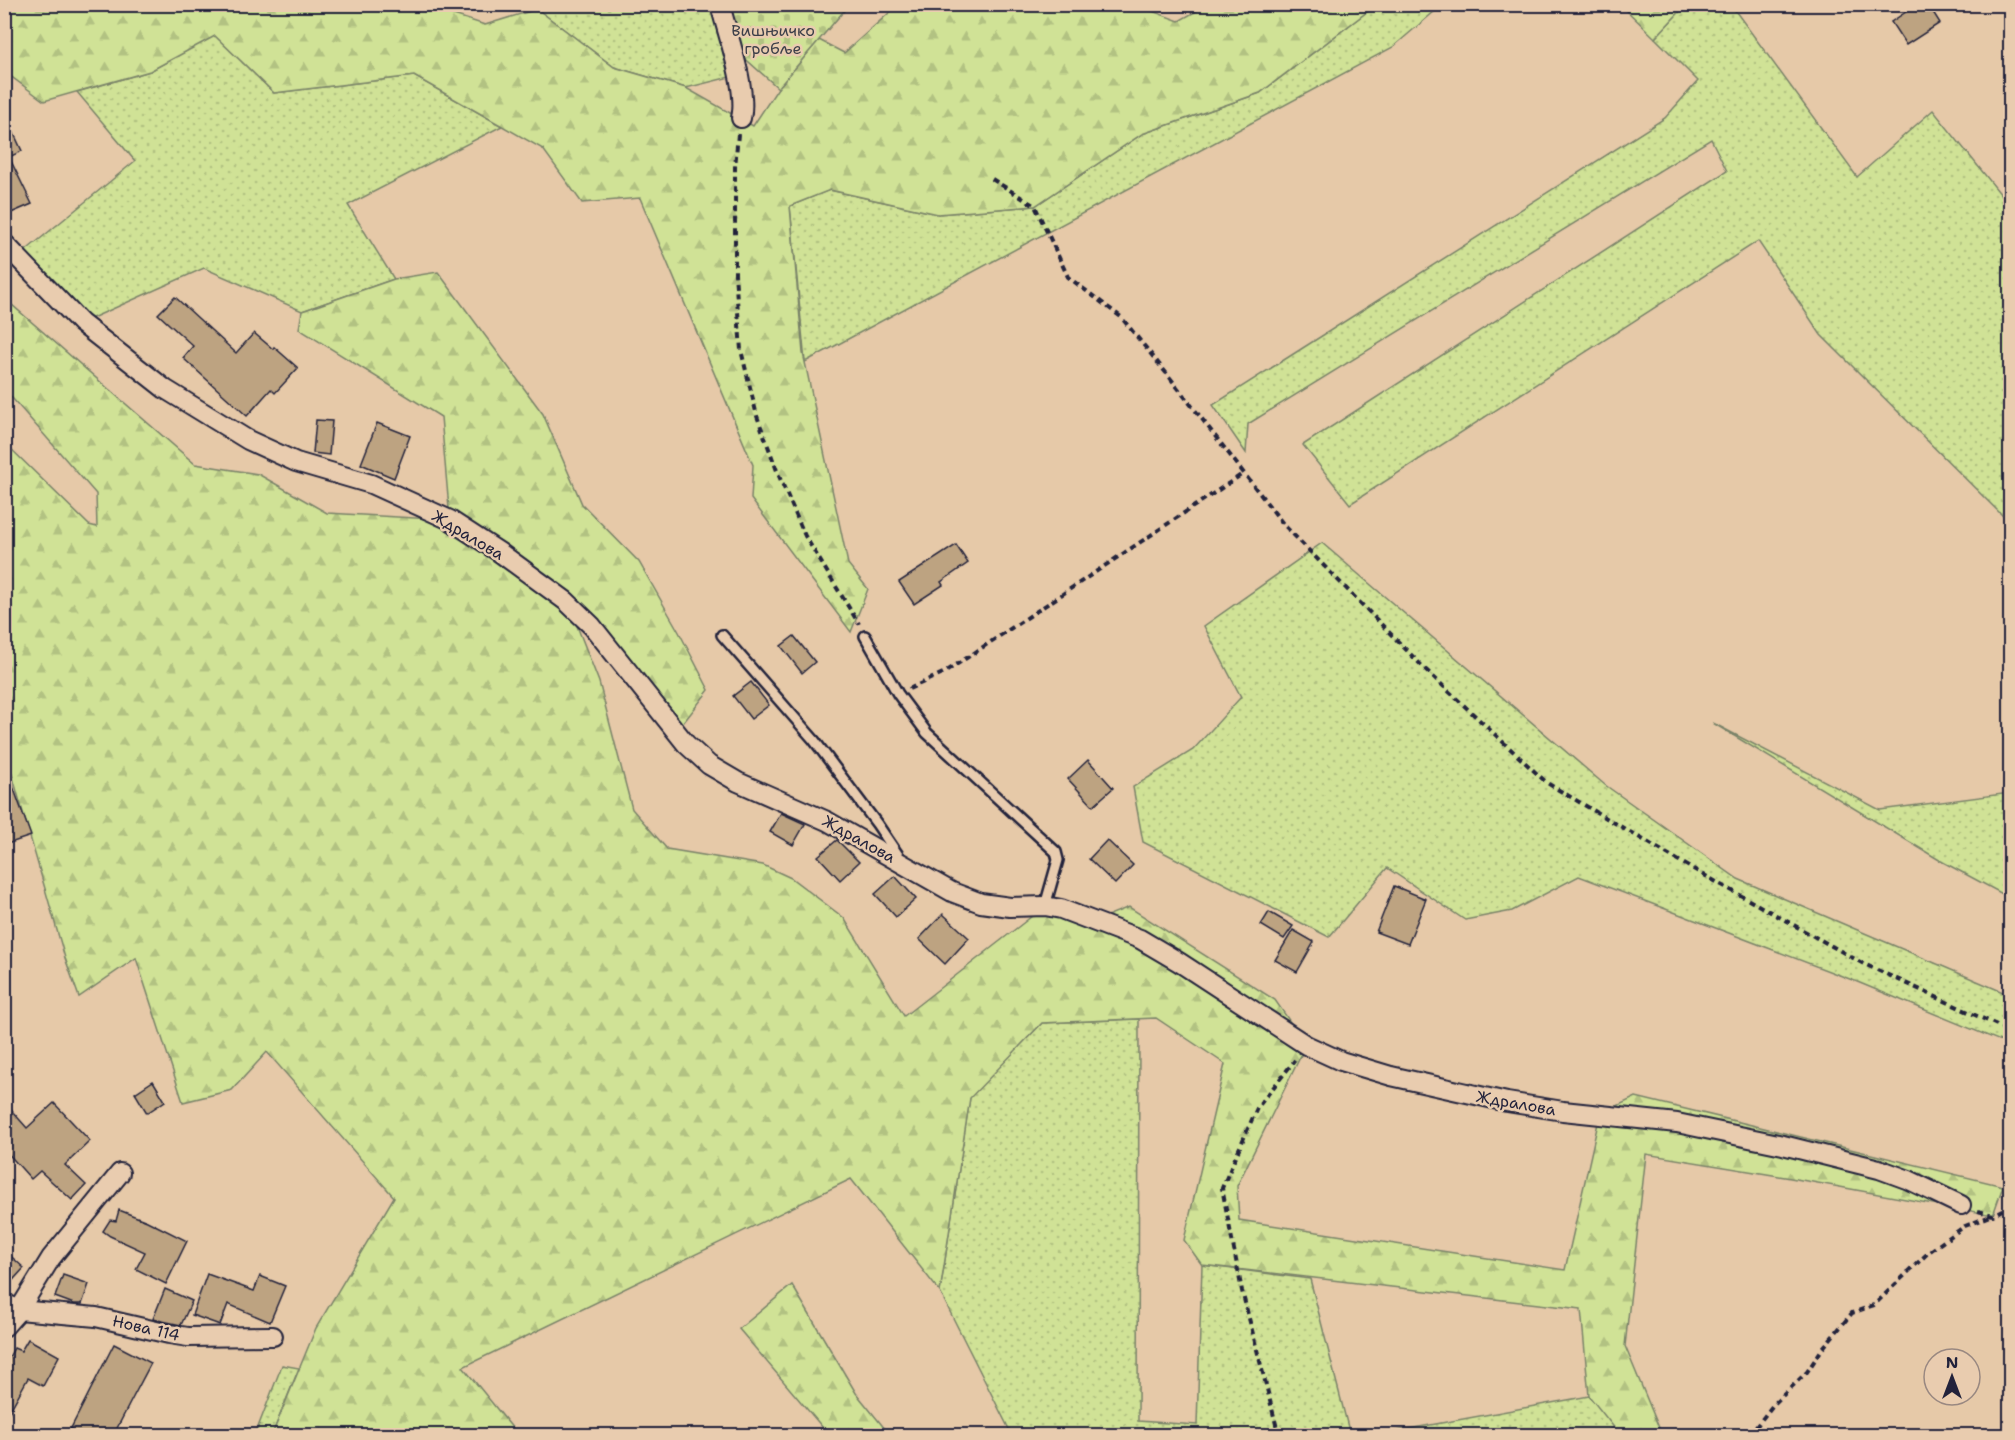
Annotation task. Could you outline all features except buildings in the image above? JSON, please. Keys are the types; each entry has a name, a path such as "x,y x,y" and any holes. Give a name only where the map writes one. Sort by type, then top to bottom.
{"street":[{"path":"720,4 738,75 744,108 741,118"},
{"name":"Ждралова","path":"4,243 81,323 165,389 248,440 296,462 371,484 450,520 500,552 566,601 592,626 686,744 709,765 738,782 827,821 952,891 981,903 1010,907 1045,906 1061,909 1140,939 1306,1045 1341,1061 1496,1100 1563,1111 1677,1123 1783,1145 1879,1169 1909,1180 1961,1205"},
{"path":"4,1327 12,1306 120,1173"},
{"name":"Нова 114","path":"12,1306 96,1317 188,1337 273,1336"}],"lane":[{"name":"Ждралова","path":"722,635 814,740 905,865"},
{"path":"865,636 898,694 927,733 1056,852 1057,866 1045,906"}],"path":[{"path":"741,118 735,167 735,274 741,350 757,416 779,476 805,536 865,636"},
{"path":"992,179 1035,206 1068,277 1121,317 1284,525 1409,653 1547,783 1686,865 1862,963 2010,1031"},
{"path":"898,694 947,671 1244,473"},
{"path":"1279,1436 1242,1291 1222,1188 1257,1108 1306,1045"},
{"path":"1749,1436 1773,1405 1807,1372 1822,1349 1852,1313 1874,1305 1930,1251 1965,1226 2004,1209 2010,1201"},
{"path":"1961,1205 1994,1215"}],"green space":[{"path":"419,4 485,25 537,9 614,67 686,88 753,126 778,88 819,40 844,53 898,5 1136,5 1179,21 1207,5 1376,5 1260,93 1142,134 1035,206 938,214 830,190 790,206 803,353 848,564 868,589 851,632 751,499 753,465 640,198 582,203 543,149 414,76 274,93 215,36 150,71 44,101 5,72 4,5"},
{"path":"539,4 720,5 738,75 686,88 614,67 537,9"},
{"name":"Вишњичко гробље","path":"723,5 849,5 778,88 739,53"},
{"path":"1376,5 1442,5 1393,47 805,362 790,206 829,190 938,214 1035,206 1142,134 1260,93"},
{"path":"1621,5 1686,5 1655,38"},
{"path":"1686,5 1731,5 1857,177 1933,110 2010,206 2010,523 1821,335 1758,241 1350,504 1303,445 1727,171 1711,139 1248,424 1246,453 1213,405 1665,118 1698,81 1655,38"},
{"path":"215,35 274,93 414,76 502,126 348,205 394,279 302,311 204,268 81,323 18,257 135,161 77,92 150,71"},
{"path":"438,272 543,414 582,504 639,562 709,690 676,732 568,603 599,682 632,809 667,849 763,865 791,878 844,918 904,1016 1045,906 1095,921 1129,907 1275,1000 1306,1045 1237,1186 1239,1220 1565,1270 1600,1114 1636,1097 2003,1186 1993,1215 1646,1154 1625,1346 1662,1435 1620,1435 1589,1396 1581,1309 1202,1265 1184,1240 1225,1064 1156,1018 1042,1023 970,1098 940,1292 851,1179 463,1367 518,1435 272,1435 316,1328 394,1197 267,1052 232,1090 183,1102 136,958 79,997 65,958 5,750 4,442 89,525 97,527 96,494 5,390 5,299 195,464 258,474 327,513 450,520 441,417 299,329 302,311 394,279"},
{"path":"1322,543 1605,785 1738,879 2010,995 2010,1045 1855,981 1579,876 1512,911 1465,920 1387,868 1329,937 1143,842 1133,787 1193,750 1241,697 1204,626"},
{"path":"1713,723 1880,810 2010,793 2010,898 1941,861"},
{"path":"1139,1019 1138,1421 1197,1425 1202,1265 1310,1279 1350,1435 1012,1435 940,1292 970,1097 1042,1023"},
{"path":"792,1285 856,1393 890,1435 829,1435 739,1329"},
{"path":"282,1365 299,1368 272,1435 255,1435"},
{"path":"1589,1396 1617,1427 1592,1436 1370,1436"}]}
